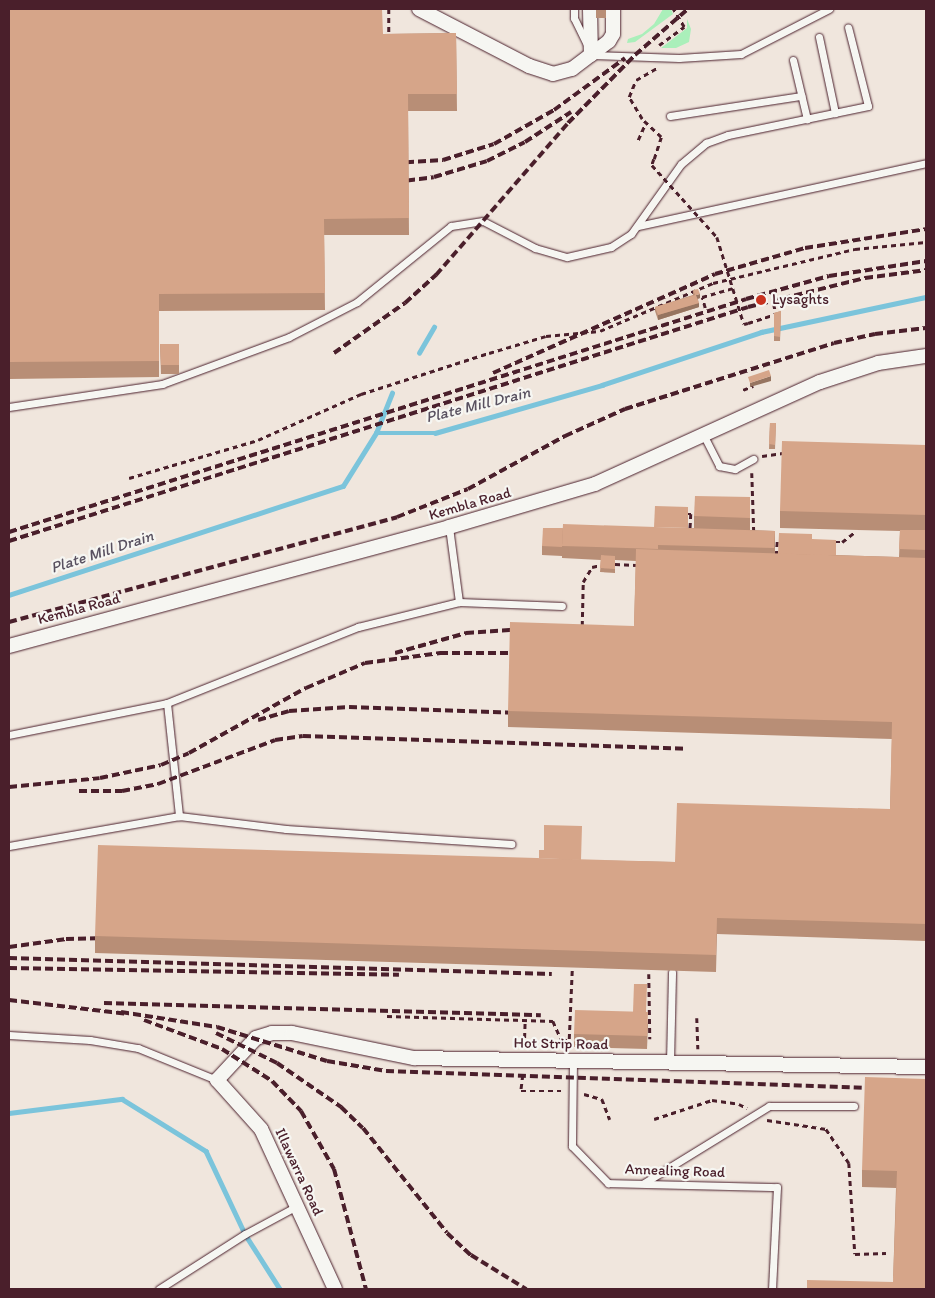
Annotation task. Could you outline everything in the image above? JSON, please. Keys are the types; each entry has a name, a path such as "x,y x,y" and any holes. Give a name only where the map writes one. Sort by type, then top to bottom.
{"street":[{"path":"419,9 543,72 564,72 591,55 612,36 613,9"},
{"path":"590,9 591,55"},
{"name":"Kembla Road","path":"9,646 449,527 595,484 703,434 852,370 926,356"},
{"name":"Hot Strip Road","path":"217,1080 256,1038 280,1032 414,1058 926,1067"},
{"name":"Illawarra Road","path":"217,1080 262,1128 336,1289"}],"lane":[{"path":"574,9 574,18 591,55 679,58 742,54 829,9"},
{"path":"9,407 162,384 289,337 357,302 451,226 483,221 535,248 567,257 611,247 638,226 681,164 697,148 728,135 868,106 848,27"},
{"path":"819,37 835,113"},
{"path":"793,60 807,119"},
{"path":"670,116 802,96"},
{"path":"638,226 926,163"},
{"path":"703,434 719,466 734,469 753,459"},
{"path":"449,527 459,602"},
{"path":"9,735 168,703 358,627 459,602 562,606"},
{"path":"168,703 179,816"},
{"path":"9,846 179,816 286,829 512,844"},
{"path":"670,1062 672,972"},
{"path":"9,1035 90,1040 138,1048 217,1080"},
{"name":"Annealing Road","path":"573,1061 571,1091 572,1146 608,1182 777,1187 772,1289"},
{"path":"644,1184 769,1106 854,1106"},
{"path":"159,1289 245,1234 297,1206"}],"path":[{"path":"389,9 390,45"},
{"path":"658,48 684,26 673,9"},
{"path":"657,67 639,78 633,85 630,102 661,139 652,165 717,237 744,324 776,315 774,304"},
{"path":"638,140 646,122"},
{"path":"129,478 258,440 361,394 489,353 546,336 600,331 713,283 855,250 926,242"},
{"path":"705,308 702,297 733,288"},
{"path":"743,390 753,386"},
{"path":"754,539 753,459 772,451 791,453"},
{"path":"682,514 691,514 690,539"},
{"path":"833,542 842,542 855,532"},
{"path":"769,540 786,540"},
{"path":"776,558 777,540"},
{"path":"615,564 644,565"},
{"path":"387,1016 552,1021 562,1041 569,1039 572,970"},
{"path":"649,974 650,1039"},
{"path":"525,1019 521,1091 571,1091 602,1099 610,1120"},
{"path":"654,1119 712,1100 739,1104 754,1112"},
{"path":"761,1116 768,1120 826,1129 849,1163 854,1254 886,1253"}],"green space":[{"path":"663,9 671,9 673,14 635,42 627,43 628,39 642,34 654,24"},
{"path":"687,19 691,29 689,42 676,48 661,48 687,28"}],"building":[{"path":"9,9 382,9 383,34 456,33 457,94 408,94 409,218 324,219 325,293 159,294 159,361 9,362"},
{"path":"698,289 700,294 696,295 699,303 658,315 655,307 695,295 693,290"},
{"path":"781,311 780,337 774,336 774,313"},
{"path":"160,344 179,344 179,365 161,365"},
{"path":"769,370 771,376 750,383 748,377"},
{"path":"770,423 776,423 775,445 769,444"},
{"path":"782,441 926,445 926,515 780,511"},
{"path":"695,496 750,497 750,518 694,516"},
{"path":"655,506 688,507 688,528 654,527"},
{"path":"563,524 775,531 774,548 658,545 658,549 562,546"},
{"path":"543,528 563,528 562,547 542,546"},
{"path":"900,530 926,530 926,550 899,549"},
{"path":"779,533 812,534 812,539 836,540 836,555 778,554"},
{"path":"636,549 926,558 926,924 717,918 716,955 95,936 98,845 675,862 677,803 890,809 892,722 508,711 510,622 634,626"},
{"path":"601,555 615,556 615,569 600,568"},
{"path":"544,825 582,826 581,860 539,858 539,850 544,850"},
{"path":"634,984 647,984 646,1012 633,1012"},
{"path":"575,1010 648,1012 647,1036 574,1034"},
{"path":"865,1077 926,1079 926,1289 807,1289 807,1280 893,1282 897,1171 862,1170"}],"waterway":[{"name":"Plate Mill Drain","path":"9,595 343,486 376,433 435,433 602,385 761,332 926,297"},
{"path":"419,353 434,327"},
{"path":"376,433 392,393"},
{"path":"9,1113 122,1099 206,1151 245,1234 280,1289"}],"railway":[{"path":"334,353 405,303 436,275 568,123 635,55 688,9"},
{"path":"394,163 443,160 494,144 554,110 625,58"},
{"path":"395,182 434,177 487,161 525,142 571,112"},
{"path":"493,373 715,274 805,248 926,229"},
{"path":"9,532 746,299 829,276 926,261"},
{"path":"9,541 748,307 865,278 926,270"},
{"path":"9,622 397,517 468,489 565,436 625,409 834,343 875,334 926,328"},
{"path":"395,653 466,633 524,629"},
{"path":"9,787 100,778 161,765 189,753 306,688 365,663 440,653 523,653"},
{"path":"258,720 289,711 349,707 521,713"},
{"path":"79,791 122,791 158,784 275,740 303,736 687,749"},
{"path":"9,947 66,939 108,938"},
{"path":"9,958 552,974"},
{"path":"9,968 399,975"},
{"path":"9,1000 128,1014"},
{"path":"104,1003 541,1015"},
{"path":"121,1012 217,1027 327,1061 386,1071 878,1088"},
{"path":"144,1020 222,1049 272,1081 301,1111 334,1169 366,1289"},
{"path":"216,1033 277,1063 341,1107 363,1128 447,1233 471,1255 526,1289"}],"place":[{"name":"Lysaghts","path":"761,300"}]}
